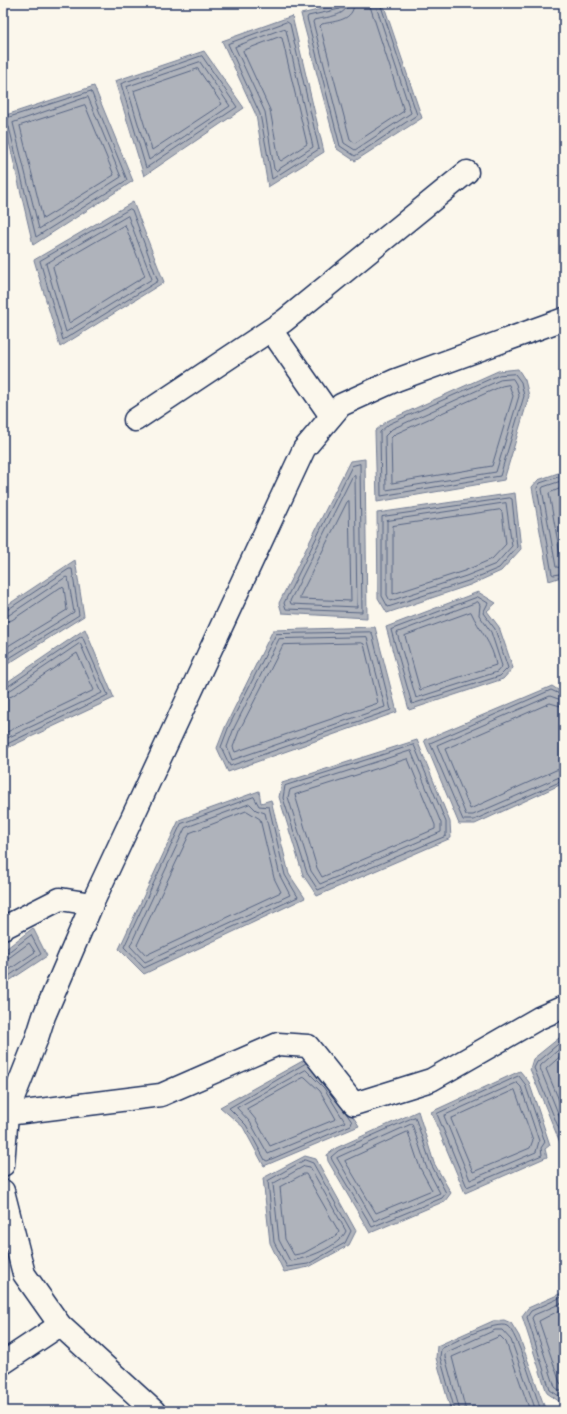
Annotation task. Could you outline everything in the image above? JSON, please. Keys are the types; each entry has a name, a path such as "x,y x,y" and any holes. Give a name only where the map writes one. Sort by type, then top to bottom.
{"street":[{"path":"135,420 284,321 467,172"},
{"path":"3,1165 7,1114 37,1038 44,1016 92,904 304,449 341,405 396,380 564,319"},
{"path":"271,330 331,416"},
{"path":"3,928 60,899 92,904"},
{"path":"7,1114 161,1095 278,1044 308,1046 354,1104 432,1080 539,1018 564,1007"},
{"path":"3,1190 24,1274 60,1325 154,1411"},
{"path":"3,1363 60,1325"}],"water":[{"path":"347,3 383,3 422,118 355,161 337,149 301,14"},
{"path":"292,16 324,152 268,187 256,115 222,41"},
{"path":"204,51 244,108 144,176 115,81"},
{"path":"94,86 133,181 33,245 3,116"},
{"path":"133,202 164,282 60,347 34,260"},
{"path":"518,369 525,380 529,396 504,480 377,502 375,431 387,421 498,371"},
{"path":"365,459 367,618 282,613 279,603 350,461"},
{"path":"564,471 564,576 549,581 532,487 538,480"},
{"path":"515,493 521,549 501,571 470,585 387,613 378,598 377,513"},
{"path":"75,560 84,616 3,667 3,608"},
{"path":"478,592 496,603 487,611 499,627 513,668 503,679 409,710 386,627"},
{"path":"375,627 397,712 228,772 217,748 226,725 273,630"},
{"path":"85,629 114,698 3,750 3,685"},
{"path":"552,686 564,694 564,783 475,824 459,824 424,740"},
{"path":"417,740 450,822 451,838 317,896 303,875 279,797 282,783"},
{"path":"259,791 261,803 271,800 289,874 305,898 144,974 119,949 179,820"},
{"path":"33,928 47,956 3,985 3,951"},
{"path":"564,1034 563,1150 530,1069 533,1059"},
{"path":"308,1058 331,1082 359,1126 264,1166 243,1127 220,1107"},
{"path":"520,1071 529,1082 550,1145 545,1149 547,1157 465,1193 431,1112"},
{"path":"418,1111 434,1163 451,1193 445,1201 370,1233 328,1161 327,1155 336,1148"},
{"path":"305,1156 316,1159 356,1231 349,1245 309,1267 284,1272 270,1243 263,1178"},
{"path":"564,1292 564,1399 560,1402 547,1393 522,1316 528,1308"},
{"path":"504,1320 511,1323 519,1336 546,1411 451,1411 436,1358 437,1346 493,1321"}]}
